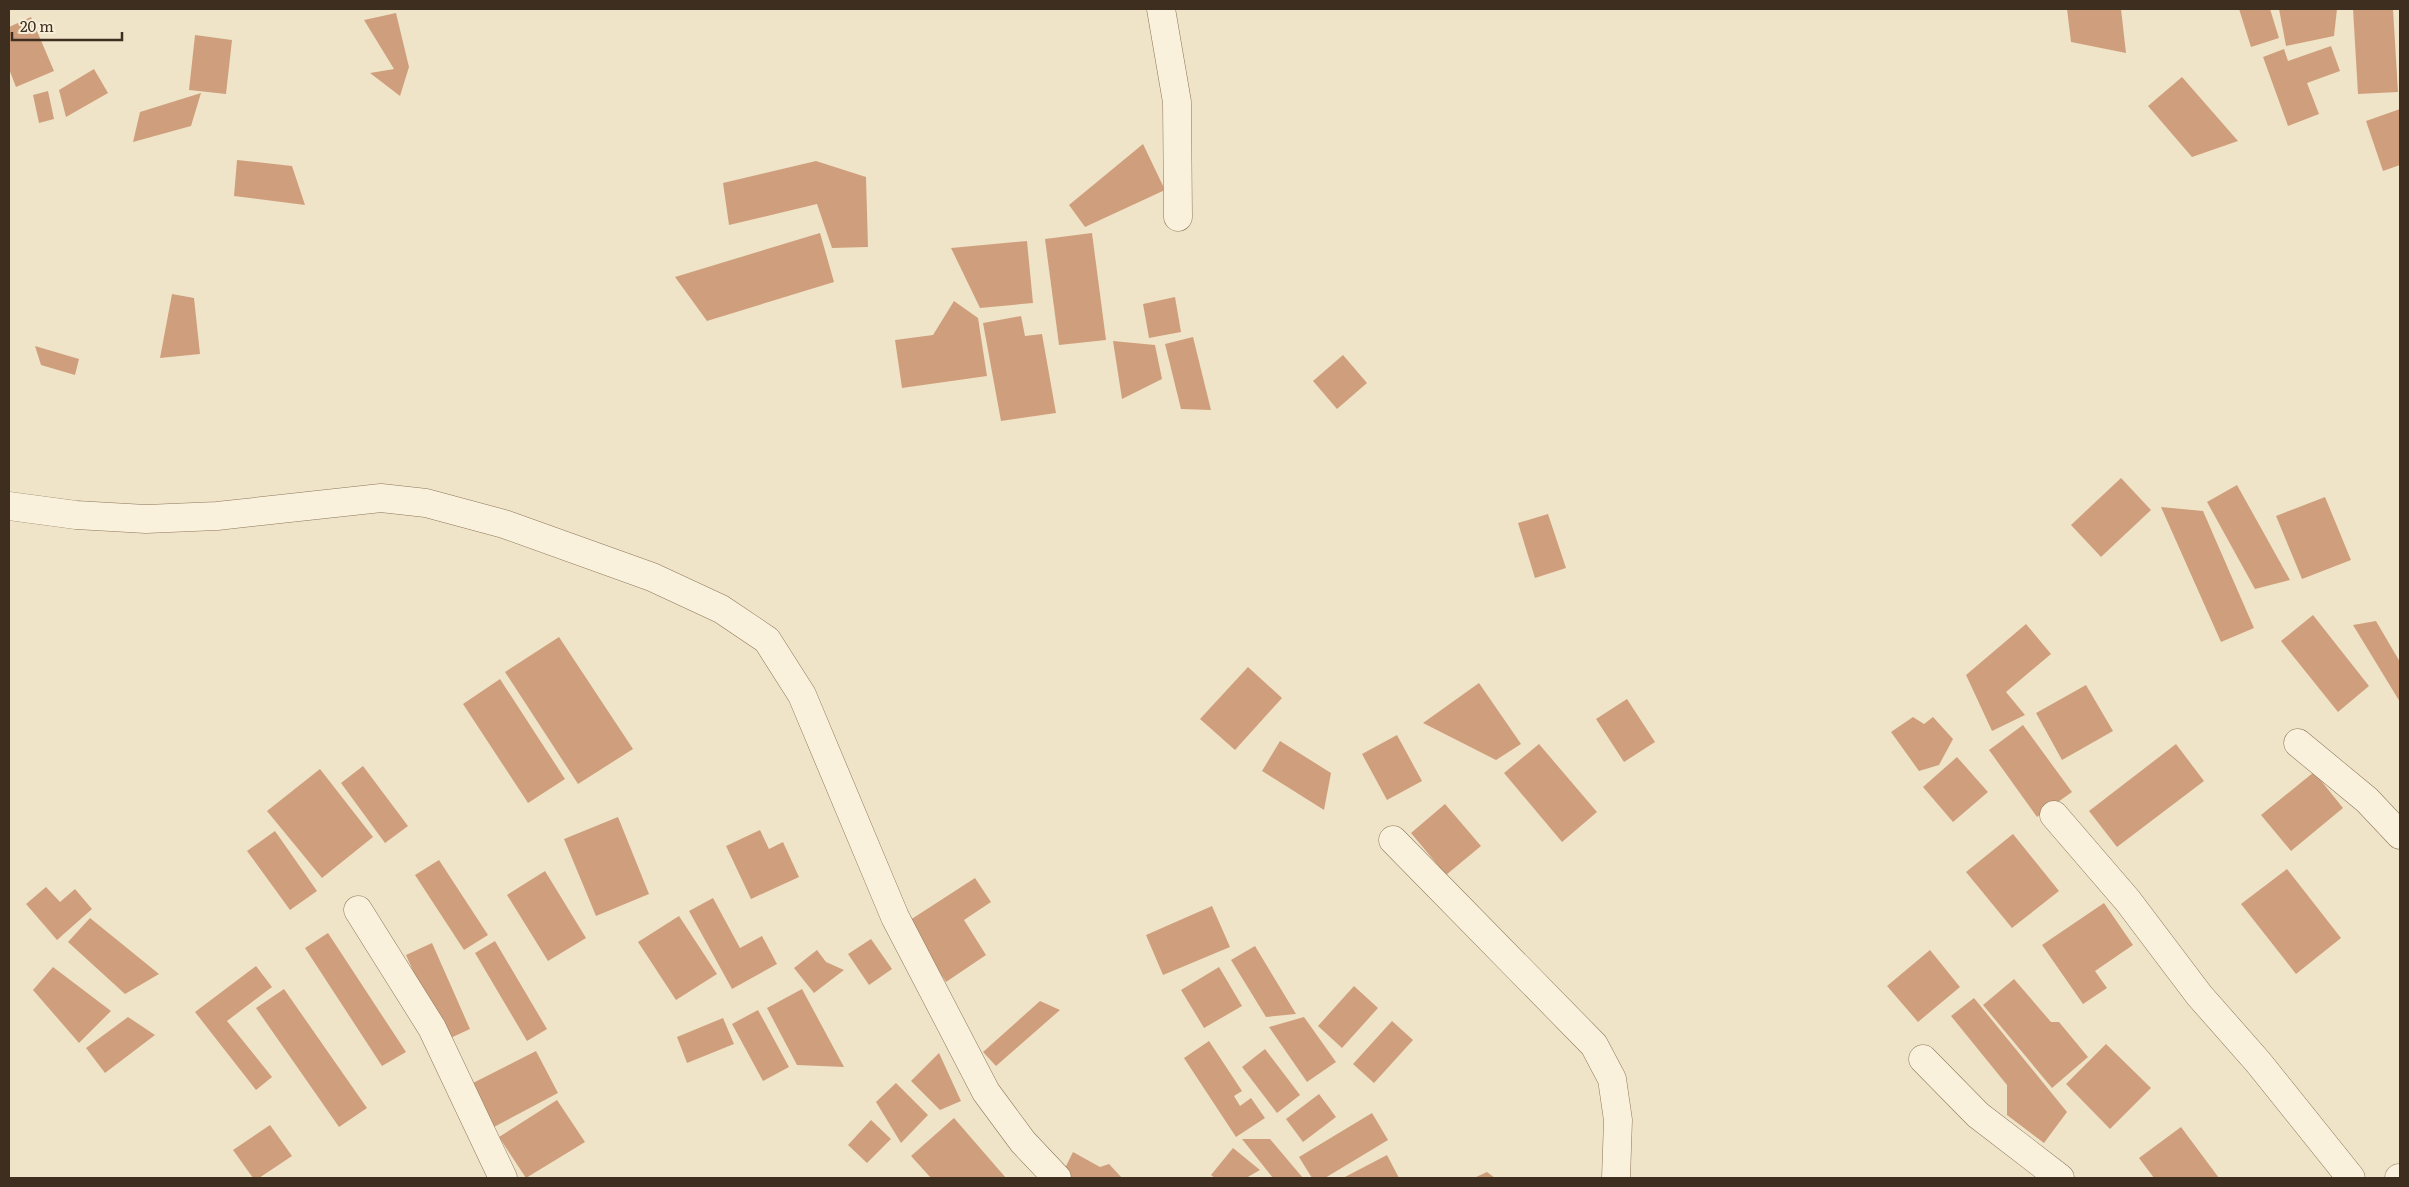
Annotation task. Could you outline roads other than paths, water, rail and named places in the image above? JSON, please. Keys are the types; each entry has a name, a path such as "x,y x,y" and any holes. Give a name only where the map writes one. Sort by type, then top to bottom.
{"street":[{"path":"1161,9 1177,102 1178,217"},
{"path":"9,506 76,515 146,519 217,516 380,498 426,503 504,524 652,577 721,608 767,640 802,694 895,917 986,1092 1022,1142 1057,1178"},
{"path":"2298,743 2367,800 2400,835"},
{"path":"2054,815 2128,901 2199,995 2258,1062 2351,1178"},
{"path":"1393,840 1594,1045 1612,1079 1618,1120 1616,1178"},
{"path":"358,910 432,1028 503,1178"},
{"path":"1923,1058 1978,1115 2060,1178"}]}
